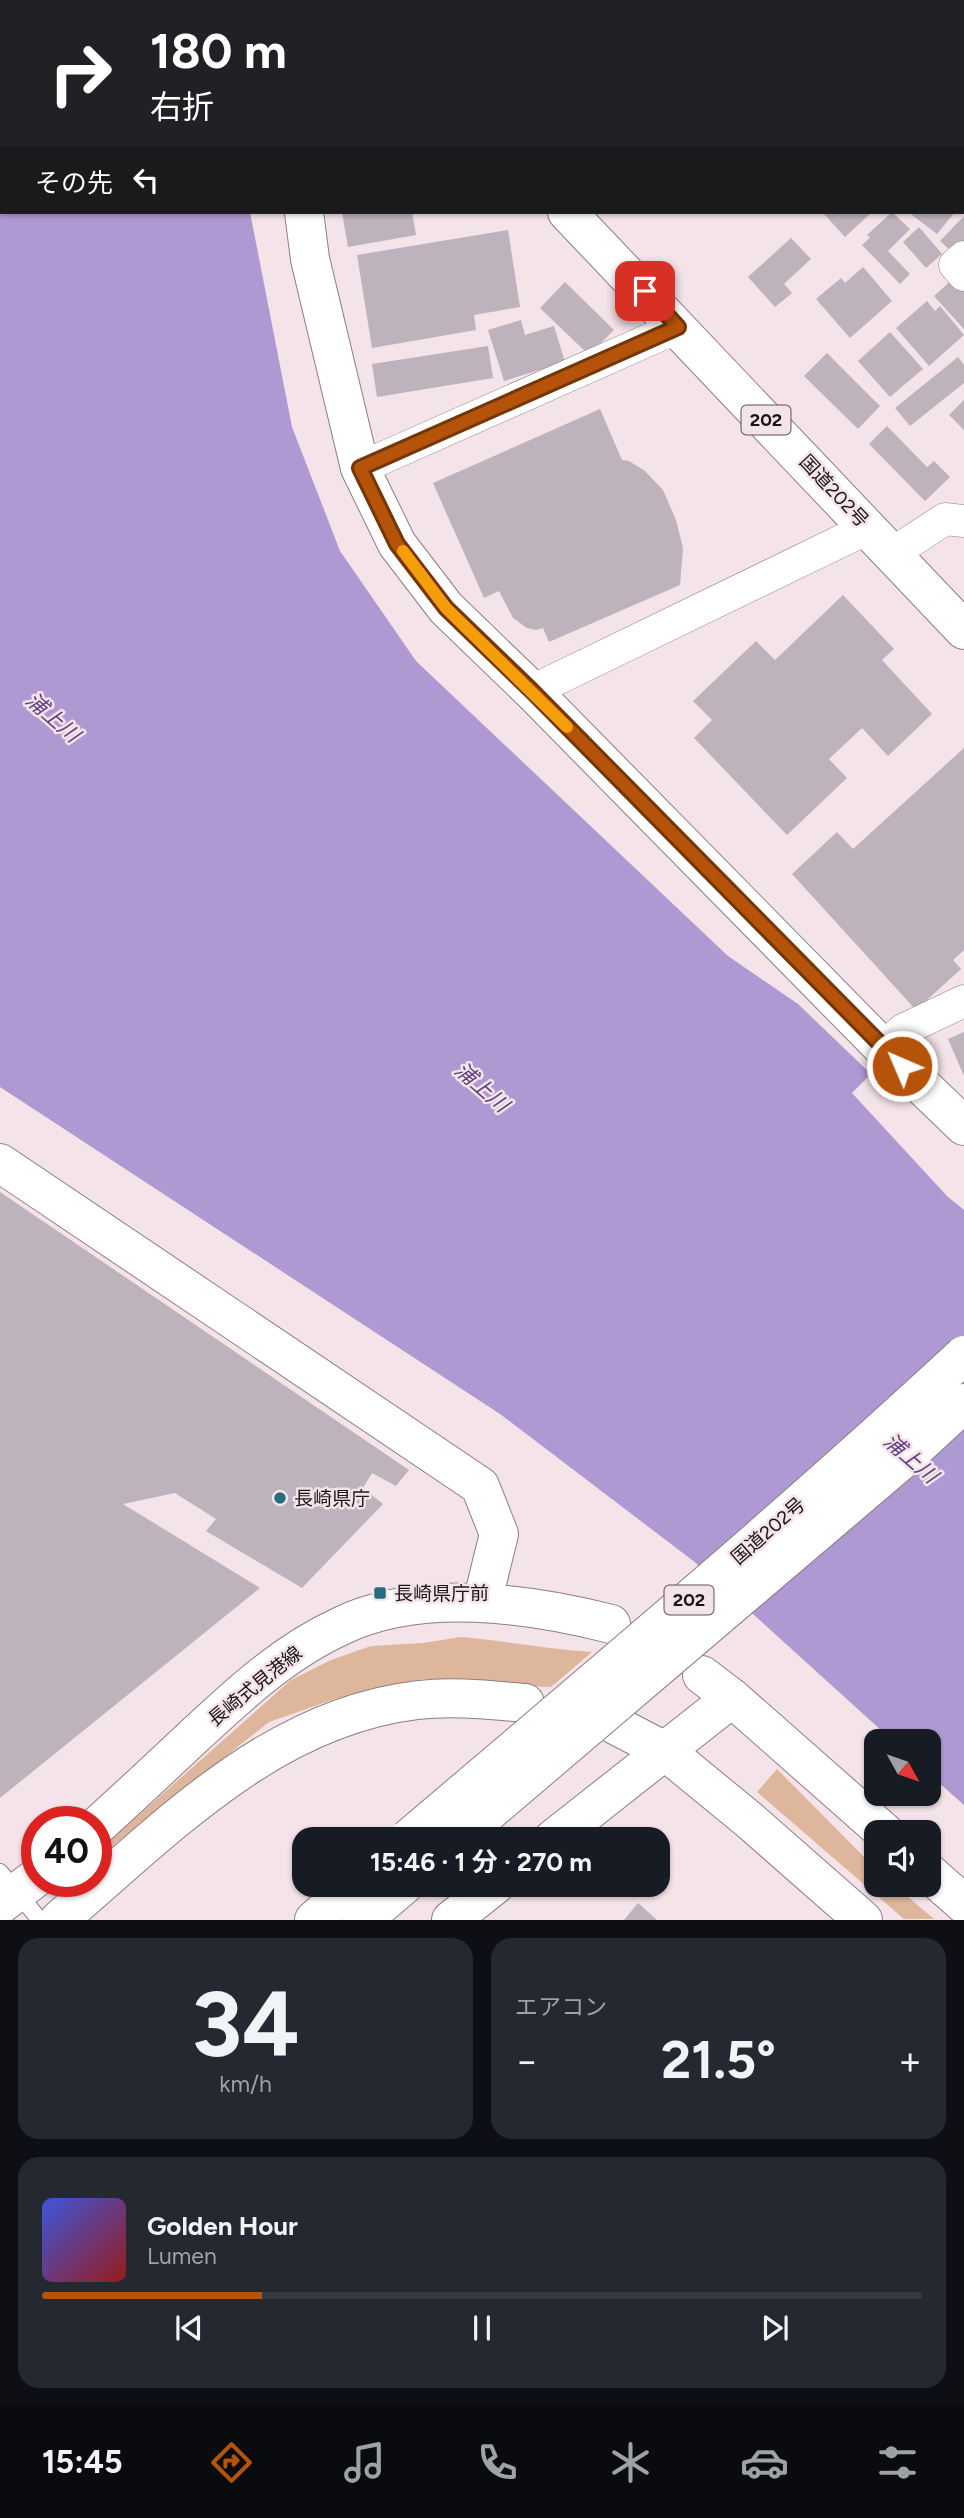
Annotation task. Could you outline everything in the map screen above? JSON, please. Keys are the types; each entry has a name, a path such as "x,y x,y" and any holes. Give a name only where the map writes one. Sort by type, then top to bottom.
{"main road":[{"path":"304,214 310,259 360,468 397,544 438,597 883,1048 964,1126"},
{"name":"国道202号","path":"569,214 881,540 962,619"},
{"path":"0,1163 480,1486 499,1534 482,1603"},
{"name":"国道202号","path":"422,1827 711,1581 964,1355"},
{"name":"国道202号","path":"471,1827 900,1462 964,1403"},
{"name":"長崎式見港線","path":"112,1812 244,1689 289,1655 342,1625 378,1613 433,1604 482,1603 560,1612 611,1623"},
{"path":"702,1675 732,1698 870,1820"},
{"path":"59,1920 199,1800 239,1770 283,1744 333,1721 418,1700 467,1698 525,1703"},
{"path":"568,1827 732,1698"},
{"path":"615,1725 665,1751 748,1819 863,1920"},
{"path":"941,1884 964,1904"},
{"path":"314,1920 341,1897"},
{"path":"363,1920 390,1897"},
{"path":"451,1920 480,1897"}],"street":[{"path":"964,257 955,265 964,275"},
{"path":"360,468 678,327"},
{"path":"532,691 881,540 958,514"},
{"path":"883,1048 903,1030 964,1001"}],"shaded area":[{"path":"461,1637 592,1652 551,1687 423,1679 335,1699 269,1722 112,1846 112,1839 291,1680 331,1660 371,1646 423,1643"},
{"path":"777,1769 864,1857 864,1884 757,1792"},
{"path":"879,1897 908,1897 934,1919 904,1919"}],"water":[{"name":"浦上川","path":"0,214 250,214 292,427 340,551 416,661 728,956 798,1004 871,1074 852,1093 947,1196 964,1210 964,1805 942,1786 942,1729 880,1729 753,1614 711,1581 696,1563 500,1414 0,1087"}],"building":[{"path":"342,214 412,214 416,235 348,247"},
{"path":"824,214 870,214 845,237"},
{"path":"890,214 894,214 910,229 888,251 910,274 900,284 862,245 870,238 867,235"},
{"path":"913,214 953,214 937,234"},
{"path":"964,216 964,242 953,253 940,241"},
{"path":"919,227 942,254 926,268 903,242"},
{"path":"508,230 520,307 474,315 476,330 372,348 357,255"},
{"path":"791,238 811,259 784,284 792,293 775,307 748,277"},
{"path":"863,267 892,301 850,338 816,299 841,278 845,283"},
{"path":"954,278 964,290 964,329 934,296"},
{"path":"565,282 614,330 589,355 540,308"},
{"path":"927,301 935,311 940,306 964,335 929,366 896,328"},
{"path":"521,320 525,335 554,326 565,362 504,381 488,330"},
{"path":"890,332 923,369 890,397 858,361"},
{"path":"488,346 493,378 377,397 372,364"},
{"path":"827,353 880,406 858,429 804,376"},
{"path":"958,357 964,365 964,383 910,426 895,408"},
{"path":"964,400 964,430 949,415"},
{"path":"600,409 622,460 629,461 645,471 663,490 676,520 683,548 680,585 549,642 543,628 527,628 513,618 499,591 484,598 433,483"},
{"path":"887,426 927,467 934,461 950,477 925,501 869,444"},
{"path":"843,595 894,649 882,660 932,714 888,756 862,728 829,759 847,778 787,835 694,738 712,720 693,701 756,641 775,660"},
{"path":"964,748 964,950 953,960 961,969 916,1010 792,874 837,832 853,849"},
{"path":"964,1032 964,1076 948,1039"},
{"name":"長崎県庁","path":"0,1192 409,1470 396,1486 372,1473 363,1488 383,1504 302,1588 206,1531 216,1519 175,1493 123,1504 260,1588 0,1798"},
{"path":"638,1903 657,1920 624,1920"}],"slow traffic":[{"path":"403,551 446,608 567,727"}],"place":[{"name":"長崎県庁","path":"280,1498"},
{"name":"長崎県庁前","path":"380,1593"}],"route":[{"path":"645,291 678,327 360,468 397,544 446,608 532,691 902,1066"}]}
